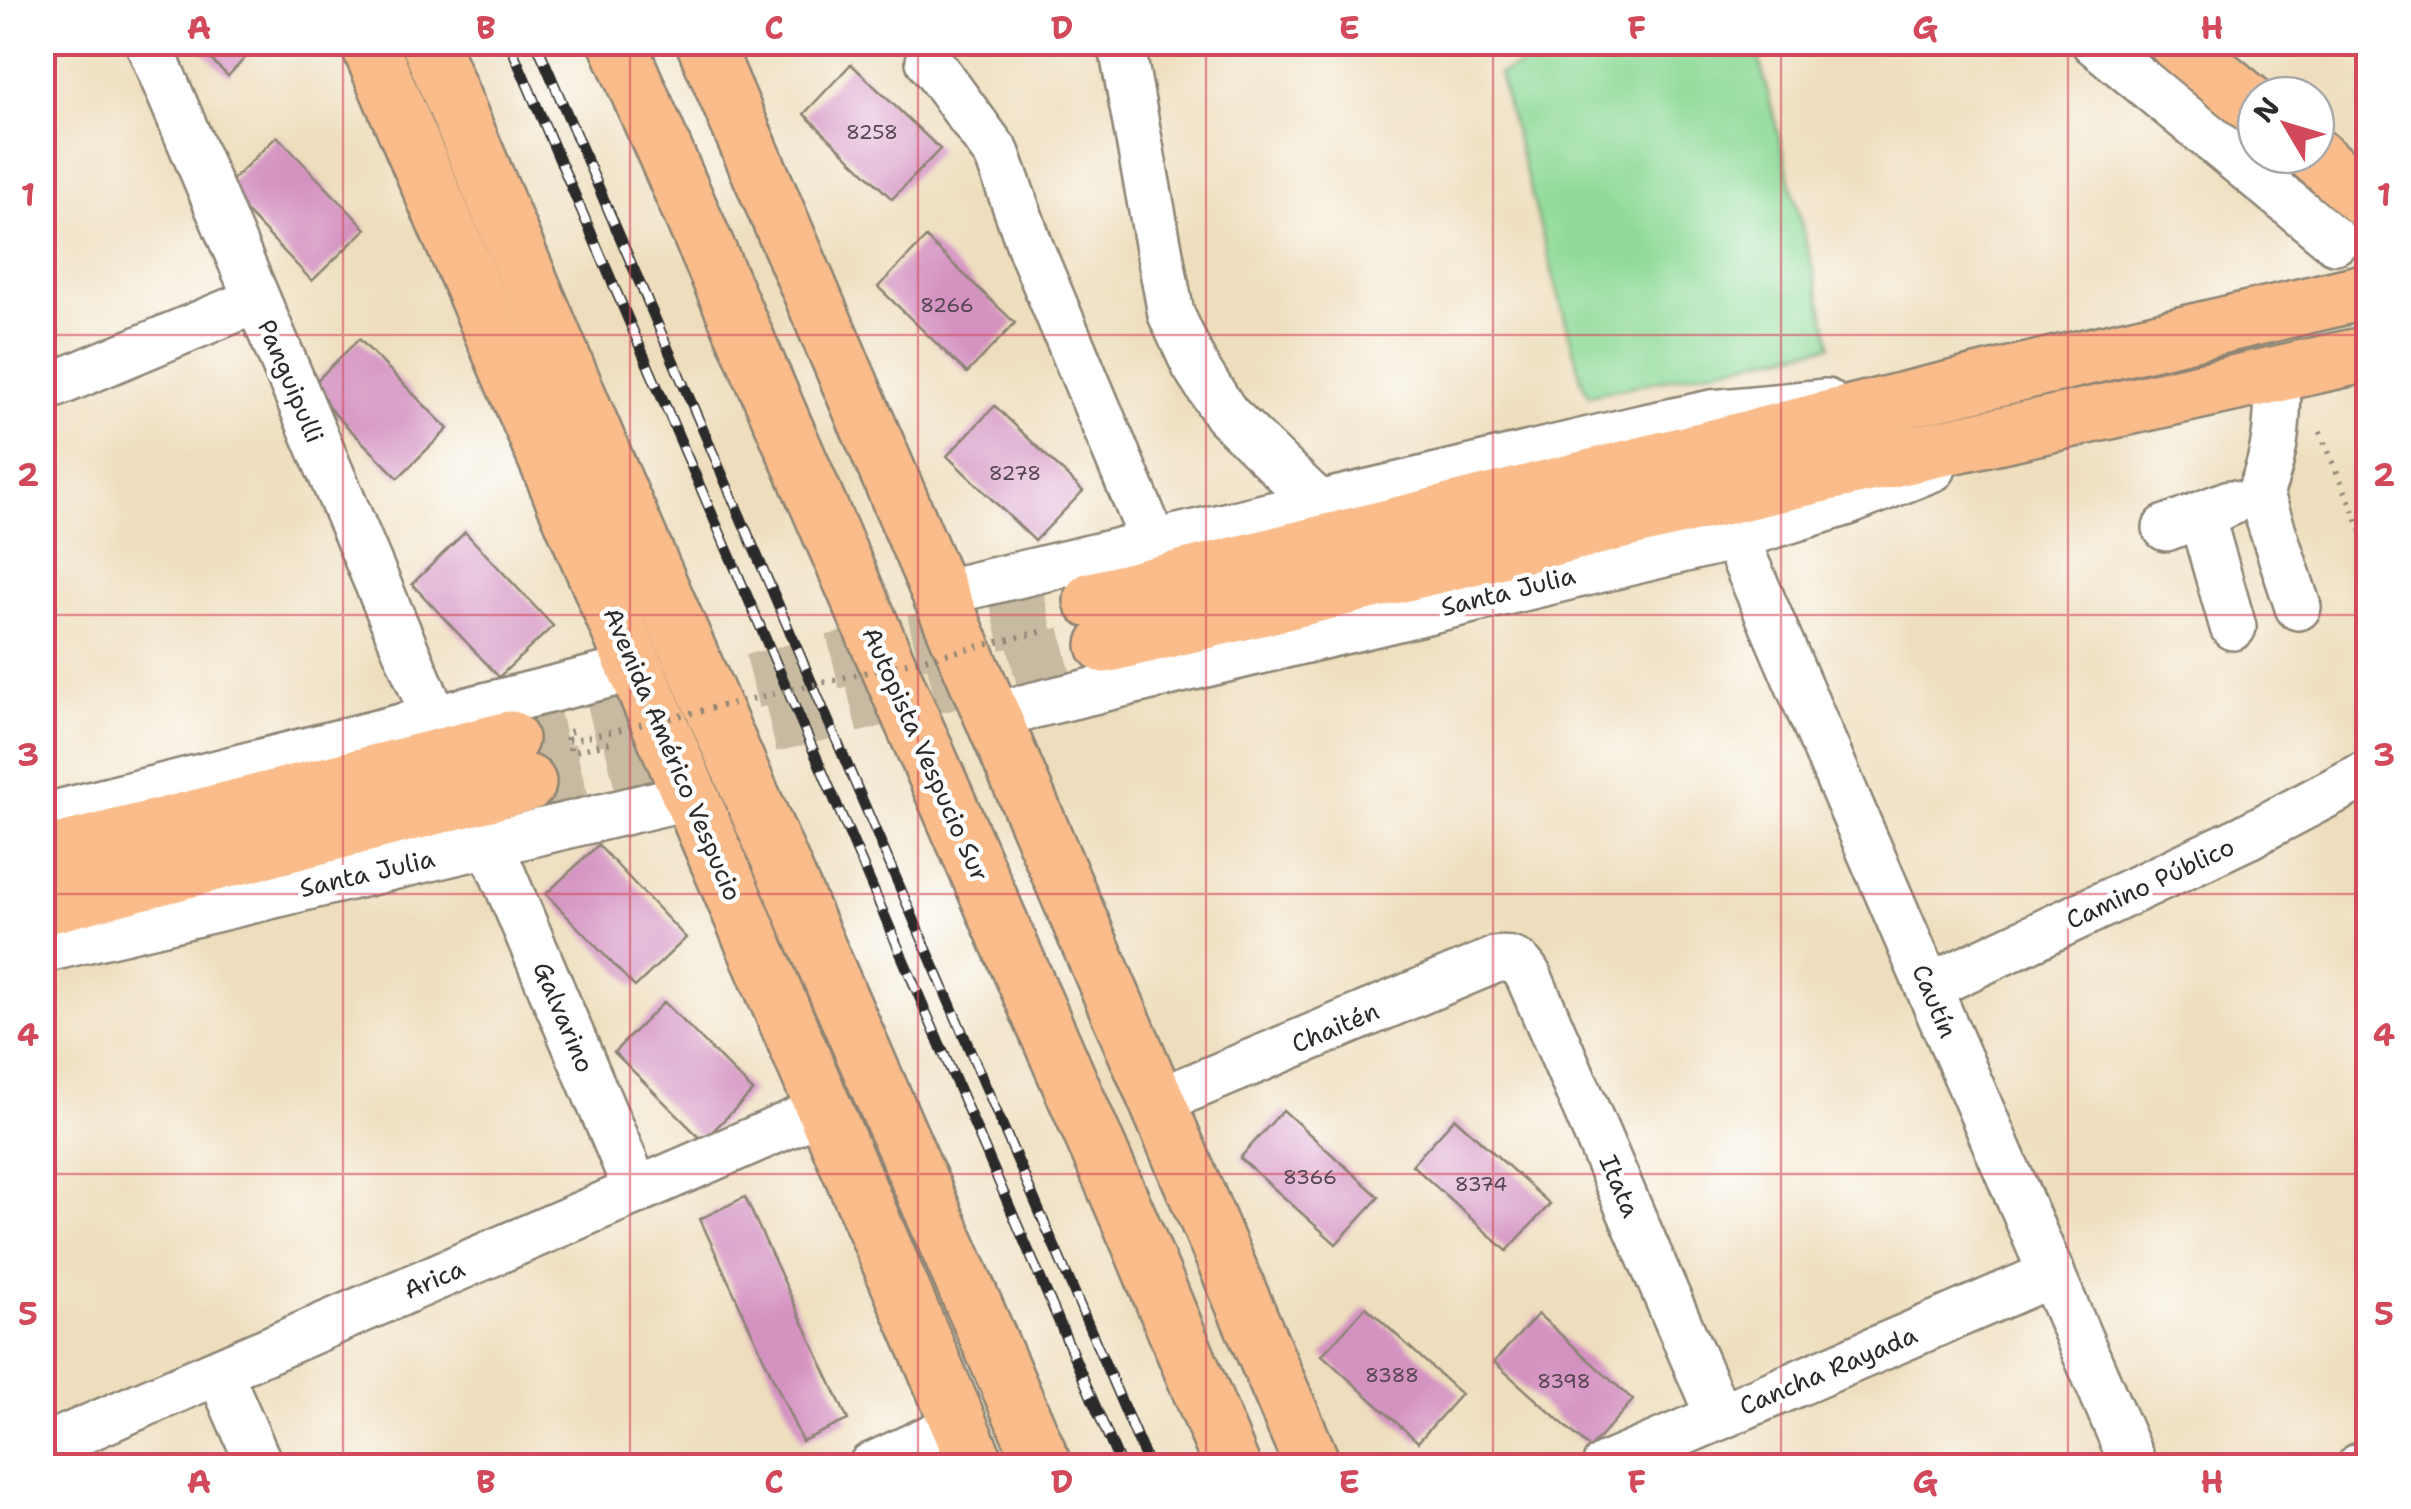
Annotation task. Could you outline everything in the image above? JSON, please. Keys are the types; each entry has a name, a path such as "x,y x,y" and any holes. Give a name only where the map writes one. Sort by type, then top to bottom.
{"main road":[{"name":"Avenida Américo Vespucio","path":"368,42 968,1446"},
{"path":"430,42 608,469 1044,1466"},
{"name":"Autopista Vespucio Sur","path":"617,42 1139,1242 1232,1466"},
{"path":"704,42 1313,1466"},
{"path":"2176,42 2236,92"},
{"path":"2330,175 2360,211"},
{"name":"Santa Julia","path":"2368,291 1913,398 1099,623 1765,487 2368,354"},
{"name":"Santa Julia","path":"42,856 519,761 42,907"}],"street":[{"name":"Panguipulli","path":"148,42 435,718"},
{"path":"1121,42 1171,314 1195,366 1226,414 1320,504"},
{"path":"2094,42 2360,211 2294,308 2263,376 2278,421 2272,465 2260,492 2298,607"},
{"path":"929,61 998,154 1031,249 1154,543"},
{"path":"42,390 257,300"},
{"name":"Santa Julia","path":"941,592 1712,413 1784,404 1913,398"},
{"name":"Santa Julia","path":"993,715 1735,537 1848,502 2013,433"},
{"path":"2232,627 2184,521 2260,492"},
{"name":"Cautín","path":"1735,537 2134,1466"},
{"path":"42,817 636,668"},
{"name":"Camino Público","path":"1929,987 2246,838 2368,773"},
{"name":"Santa Julia","path":"42,950 691,796"},
{"name":"Galvarino","path":"490,844 637,1191"},
{"name":"Chaitén","path":"1158,1102 1496,960 1514,960"},
{"name":"Itata","path":"1514,960 1524,966 1529,976 1720,1417"},
{"name":"Arica","path":"42,1448 825,1109"},
{"name":"Cancha Rayada","path":"1605,1466 2052,1274"},
{"path":"218,1372 260,1466"},
{"path":"871,1466 968,1446"},
{"path":"2360,1466 2368,1462"}],"path":[{"path":"2318,430 2368,546"},
{"path":"568,742 1044,631"},
{"path":"603,723 566,733 571,752 630,737"}],"green space":[{"path":"1583,43 1755,43 1832,345 1589,395 1582,382 1499,74"}],"building":[{"path":"193,42 260,42 228,76"},
{"path":"851,64 940,149 892,199 804,114"},
{"path":"277,136 366,229 312,281 224,188"},
{"path":"926,238 1015,323 967,373 878,287"},
{"path":"359,339 448,429 398,478 309,388"},
{"path":"995,406 1083,491 1035,541 947,456"},
{"path":"465,532 553,626 499,677 412,584"},
{"path":"598,845 686,938 635,987 546,894"},
{"path":"664,1002 753,1091 703,1141 614,1052"},
{"path":"1283,1110 1379,1197 1336,1244 1240,1158"},
{"path":"1455,1118 1550,1204 1507,1251 1412,1165"},
{"path":"745,1197 848,1420 802,1441 700,1219"},
{"path":"1366,1307 1461,1394 1418,1442 1322,1355"},
{"path":"1538,1314 1633,1400 1590,1448 1494,1362"}],"tunnel":[{"path":"510,739 1092,600"},
{"path":"528,783 1105,645"}],"railway":[{"path":"509,42 1121,1466"},
{"path":"536,42 1149,1466"}]}
